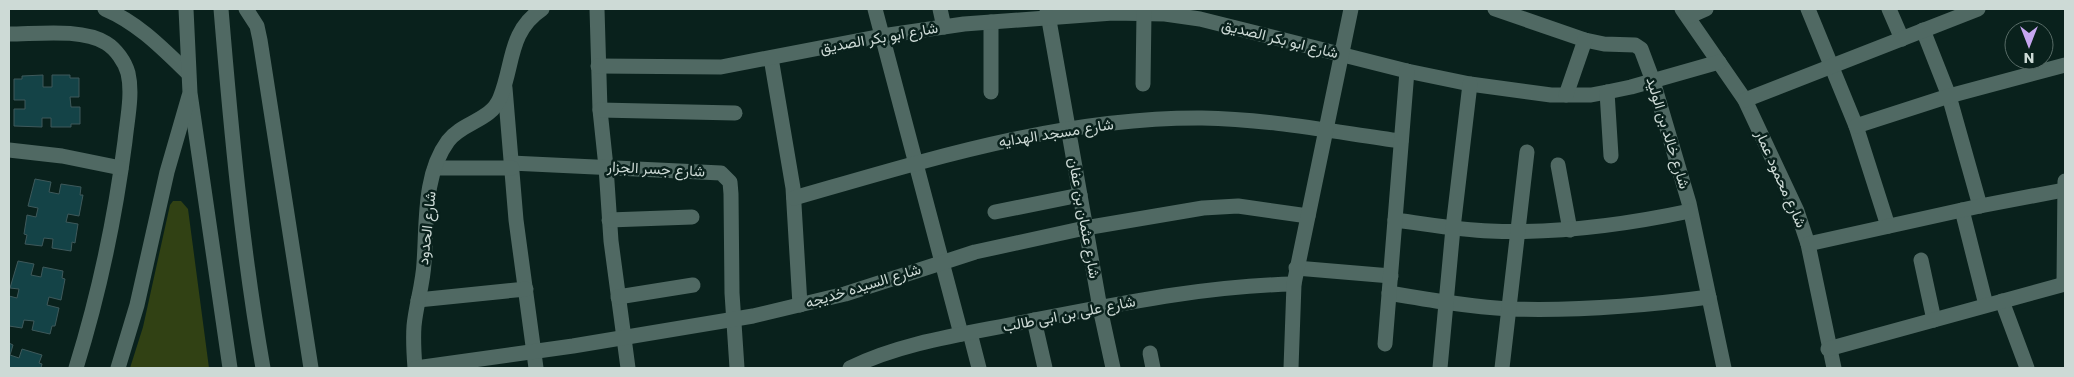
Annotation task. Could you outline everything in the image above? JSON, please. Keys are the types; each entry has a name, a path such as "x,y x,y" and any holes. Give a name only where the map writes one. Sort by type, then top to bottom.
{"street":[{"path":"104,9 119,15 138,27 188,73"},
{"path":"186,9 190,93 230,368"},
{"path":"221,9 240,220 263,368"},
{"path":"246,9 257,26 260,40 311,368"},
{"name":"شارع الحدود","path":"415,368 414,328 424,263 426,214 435,168 448,140 462,129 489,114 499,100 519,31 530,17 542,9"},
{"path":"597,9 600,110 609,220 628,368"},
{"path":"875,9 942,262 979,368"},
{"path":"940,9 944,27"},
{"path":"1291,368 1296,268 1351,9"},
{"name":"شارع خالد بن الوليد","path":"1495,9 1585,40 1604,44 1635,45 1642,49 1690,211 1724,368"},
{"path":"1685,13 1706,9"},
{"path":"1808,9 1856,126 1888,226"},
{"path":"1889,9 1902,39"},
{"path":"1745,100 1902,39 1923,30 1948,14 1978,9"},
{"name":"شارع ابو بكر الصديق","path":"598,66 713,67 771,58 882,36 944,27 1047,13 1112,12 1165,12 1407,71 1470,84 1551,95 1591,95 1607,92 1719,62"},
{"name":"شارع عثمان بن عفان","path":"1047,13 1085,228 1113,368"},
{"path":"1143,84 1144,13"},
{"name":"شارع محمود عمار","path":"1685,13 1745,100 1797,211 1808,244 1828,349 1834,368"},
{"path":"991,22 991,92"},
{"path":"1923,30 1949,96 1980,206"},
{"path":"9,34 91,36 108,44 120,56 128,72 130,90 121,168 108,246 90,324 76,368"},
{"path":"1566,95 1585,40"},
{"path":"771,58 794,198 800,305"},
{"path":"1856,126 1949,96 2065,65"},
{"path":"1385,344 1407,71"},
{"path":"504,84 516,220 536,368"},
{"path":"1440,368 1453,228 1470,84"},
{"path":"1607,92 1611,156"},
{"path":"118,368 137,305 167,172 190,93"},
{"path":"600,110 735,113"},
{"name":"شارع مسجد الهدايه","path":"794,198 916,163 999,142 1069,130 1148,120 1200,118 1251,120 1401,142"},
{"path":"9,150 62,156 121,168"},
{"path":"1502,368 1527,152"},
{"name":"شارع جسر الجزار","path":"435,168 511,165 606,167 722,173 730,182 733,319 737,368"},
{"path":"1558,165 1570,230"},
{"path":"1808,244 2065,186 2065,284 1828,349"},
{"path":"995,212 1080,196"},
{"name":"شارع السيده خديجه","path":"415,368 624,337 733,319 800,305 844,294 975,252 1085,228 1204,208 1238,206 1308,216"},
{"path":"1962,210 1986,305"},
{"path":"1395,220 1453,228 1518,232 1570,230 1640,222 1690,211"},
{"path":"609,220 692,217"},
{"path":"1921,260 1934,320"},
{"path":"1296,268 1391,276"},
{"name":"شارع على بن ابى طالب","path":"850,368 891,352 1034,320 1175,294 1259,285 1294,284"},
{"path":"618,297 693,285"},
{"path":"418,300 526,289"},
{"path":"1389,294 1508,309 1612,308 1708,297"},
{"path":"2002,301 2027,368"},
{"path":"1034,320 1045,368"},
{"path":"1150,353 1153,368"}],"green space":[{"path":"173,201 181,201 188,209 209,368 130,368 143,327 170,205"}],"building":[{"path":"43,75 43,87 52,87 52,75 70,75 70,78 79,78 79,97 70,97 71,107 80,107 80,124 71,124 71,127 51,127 51,118 42,118 42,127 14,126 14,109 25,109 25,100 14,100 14,79 22,79 22,76"},
{"path":"35,179 51,182 49,192 59,194 61,184 81,187 80,195 83,195 79,216 68,214 66,222 78,224 75,243 72,242 71,251 52,248 53,239 44,238 42,246 25,244 27,235 24,234 27,215 36,217 38,208 28,206"},
{"path":"18,261 34,264 31,275 41,277 43,267 63,271 62,278 65,279 61,300 49,297 47,305 59,308 55,326 52,326 50,334 32,330 34,321 24,320 22,328 9,326 9,296 17,298 19,289 10,288"},
{"path":"9,343 13,345 10,355 19,358 22,349 42,355 39,363 42,364 41,368 9,368"}]}
